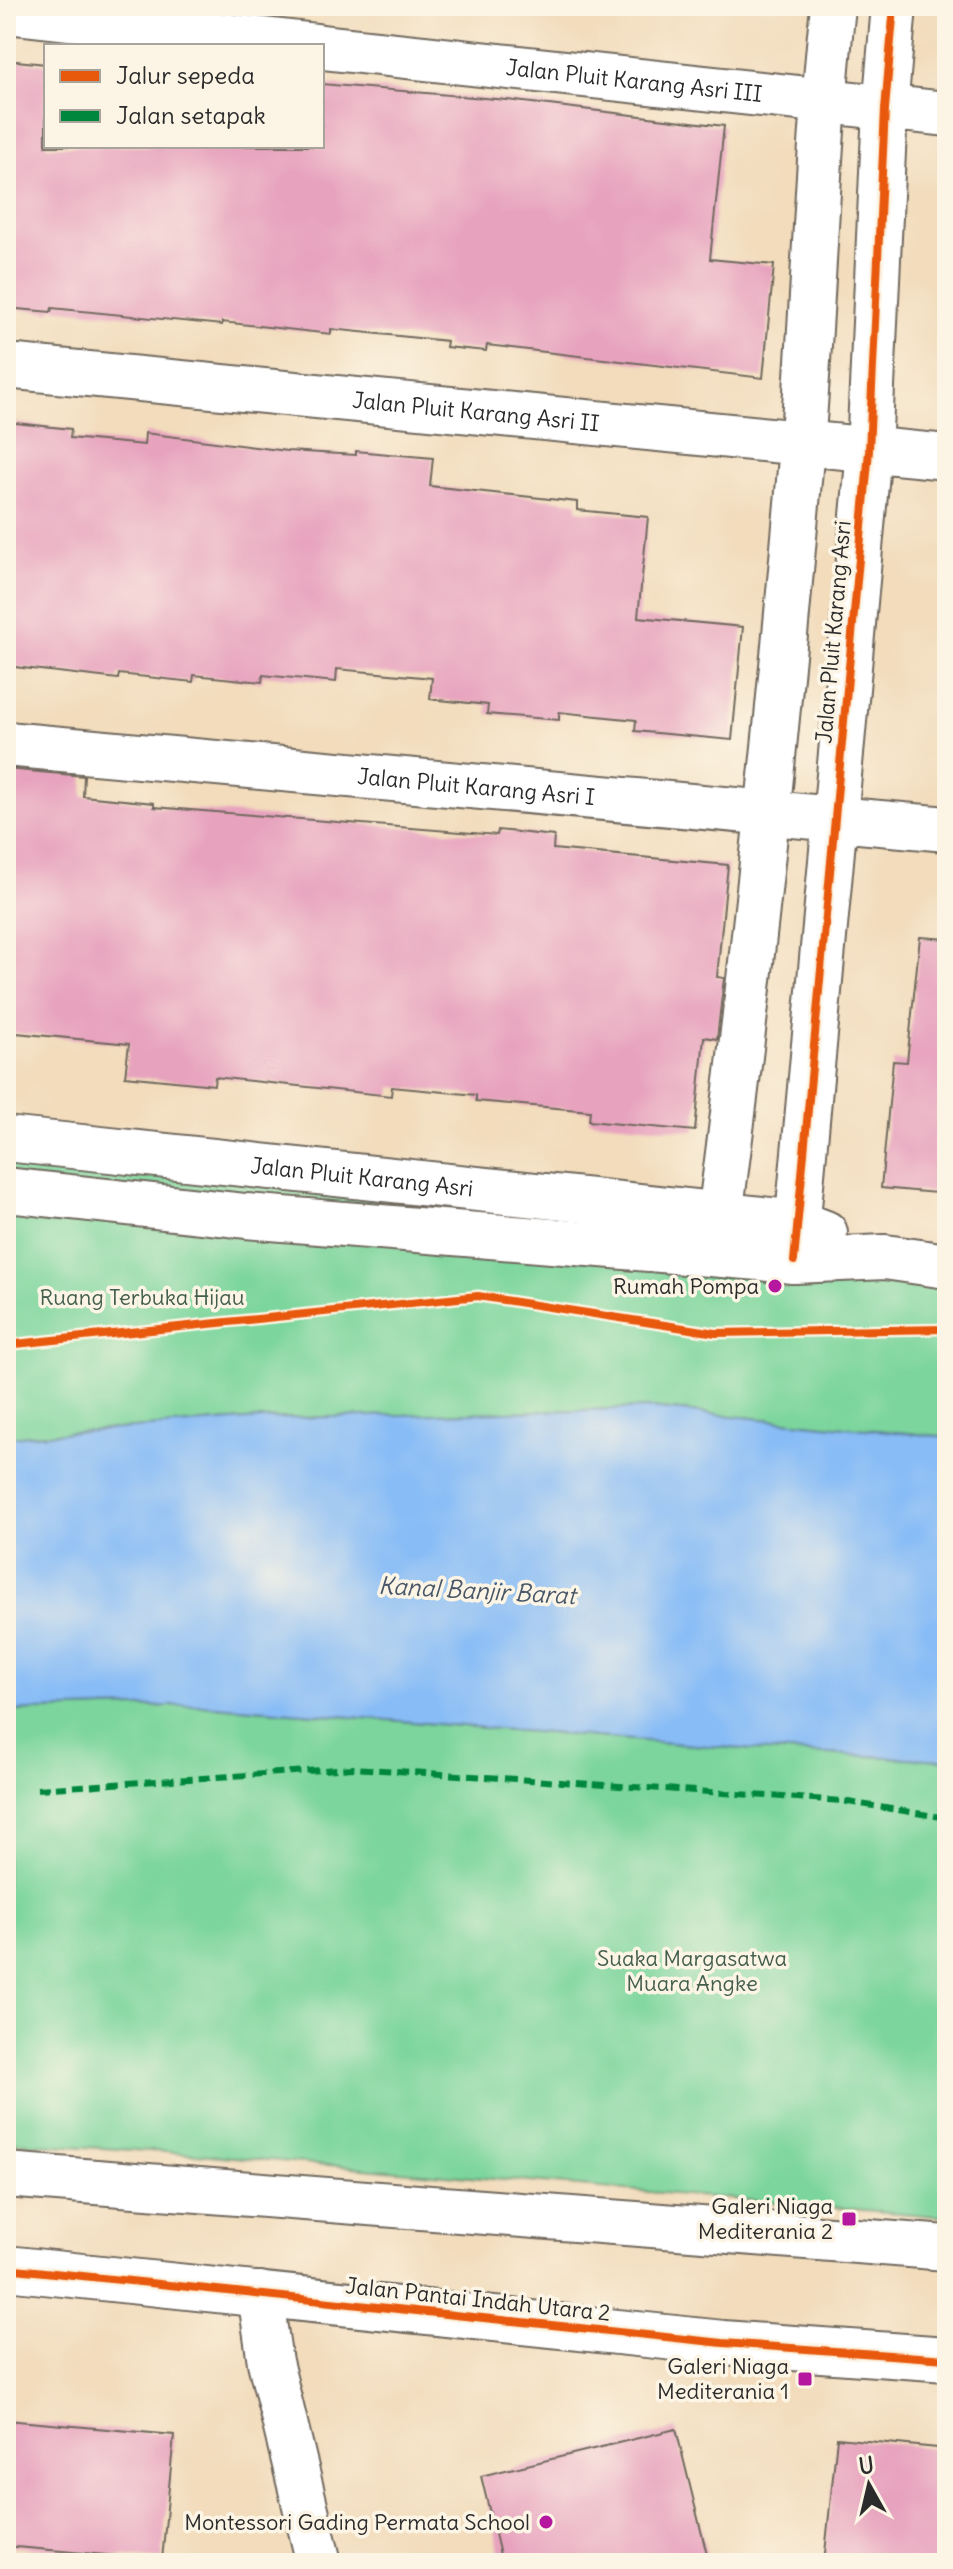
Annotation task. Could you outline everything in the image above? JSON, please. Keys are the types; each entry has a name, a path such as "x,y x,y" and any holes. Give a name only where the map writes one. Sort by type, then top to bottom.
{"street":[{"path":"717,1234 766,812 802,444 822,103 833,6"},
{"name":"Jalan Pluit Karang Asri","path":"797,1242 869,451 885,109 894,6"},
{"name":"Jalan Pluit Karang Asri III","path":"6,11 302,44"},
{"name":"Jalan Pluit Karang Asri III","path":"324,46 822,103 947,114"},
{"name":"Jalan Pluit Karang Asri II","path":"6,366 947,457"},
{"name":"Jalan Pluit Karang Asri I","path":"6,744 947,829"},
{"name":"Jalan Pluit Karang Asri","path":"6,1139 797,1242 947,1266"},
{"name":"Jalan Pluit Karang Asri","path":"6,1190 246,1216 717,1234"},
{"path":"6,2175 947,2248"},
{"name":"Jalan Pantai Indah Utara 2","path":"6,2268 723,2343 947,2359"},
{"path":"260,2294 270,2362 319,2563"}],"green space":[{"name":"Ruang Terbuka Hijau","path":"6,1150 947,1270 947,1437 650,1408 261,1419 6,1437"},
{"name":"Suaka Margasatwa Muara Angke","path":"203,1705 768,1751 947,1760 947,2217 197,2154 6,2142 6,1711"}],"water":[{"name":"Kanal Banjir Barat","path":"650,1408 947,1437 947,1760 768,1751 203,1705 6,1711 6,1437 261,1419"}],"building":[{"path":"6,60 44,64 44,148 324,148 324,84 507,100 724,126 710,259 774,265 763,378 487,345 486,351 446,347 447,341 331,329 331,334 52,308 51,312 6,308"},
{"path":"6,422 71,429 70,438 144,445 145,433 287,451 356,455 356,451 433,458 430,486 577,502 577,510 648,517 638,617 743,627 732,740 635,731 636,720 559,712 559,720 487,714 488,705 430,699 432,678 337,669 336,682 263,675 262,682 194,675 193,682 119,674 118,679 6,666"},
{"path":"6,769 84,776 83,796 154,803 154,807 497,835 498,830 554,836 553,849 728,865 717,977 724,978 717,1039 704,1037 695,1131 589,1121 590,1111 476,1101 476,1095 392,1087 391,1096 215,1077 214,1085 125,1076 129,1044 6,1032"},
{"path":"920,937 947,939 947,1194 881,1188 893,1061 907,1062"},
{"path":"6,2420 174,2435 162,2560 6,2546"},
{"path":"676,2429 709,2563 502,2563 481,2476"},
{"path":"837,2438 947,2449 947,2563 824,2563"}],"marked path":[{"path":"37,1789 353,1768 842,1801 947,1818"}],"cycle path":[{"path":"794,1261 869,451 885,109 894,6"},
{"path":"6,1345 478,1296 716,1333 947,1329"},
{"path":"6,2268 723,2343 947,2359"}],"place":[{"name":"Rumah Pompa","path":"775,1286"},
{"name":"Galeri Niaga Mediterania 2","path":"849,2219"},
{"name":"Galeri Niaga Mediterania 1","path":"805,2379"},
{"name":"Montessori Gading Permata School","path":"546,2522"}]}
